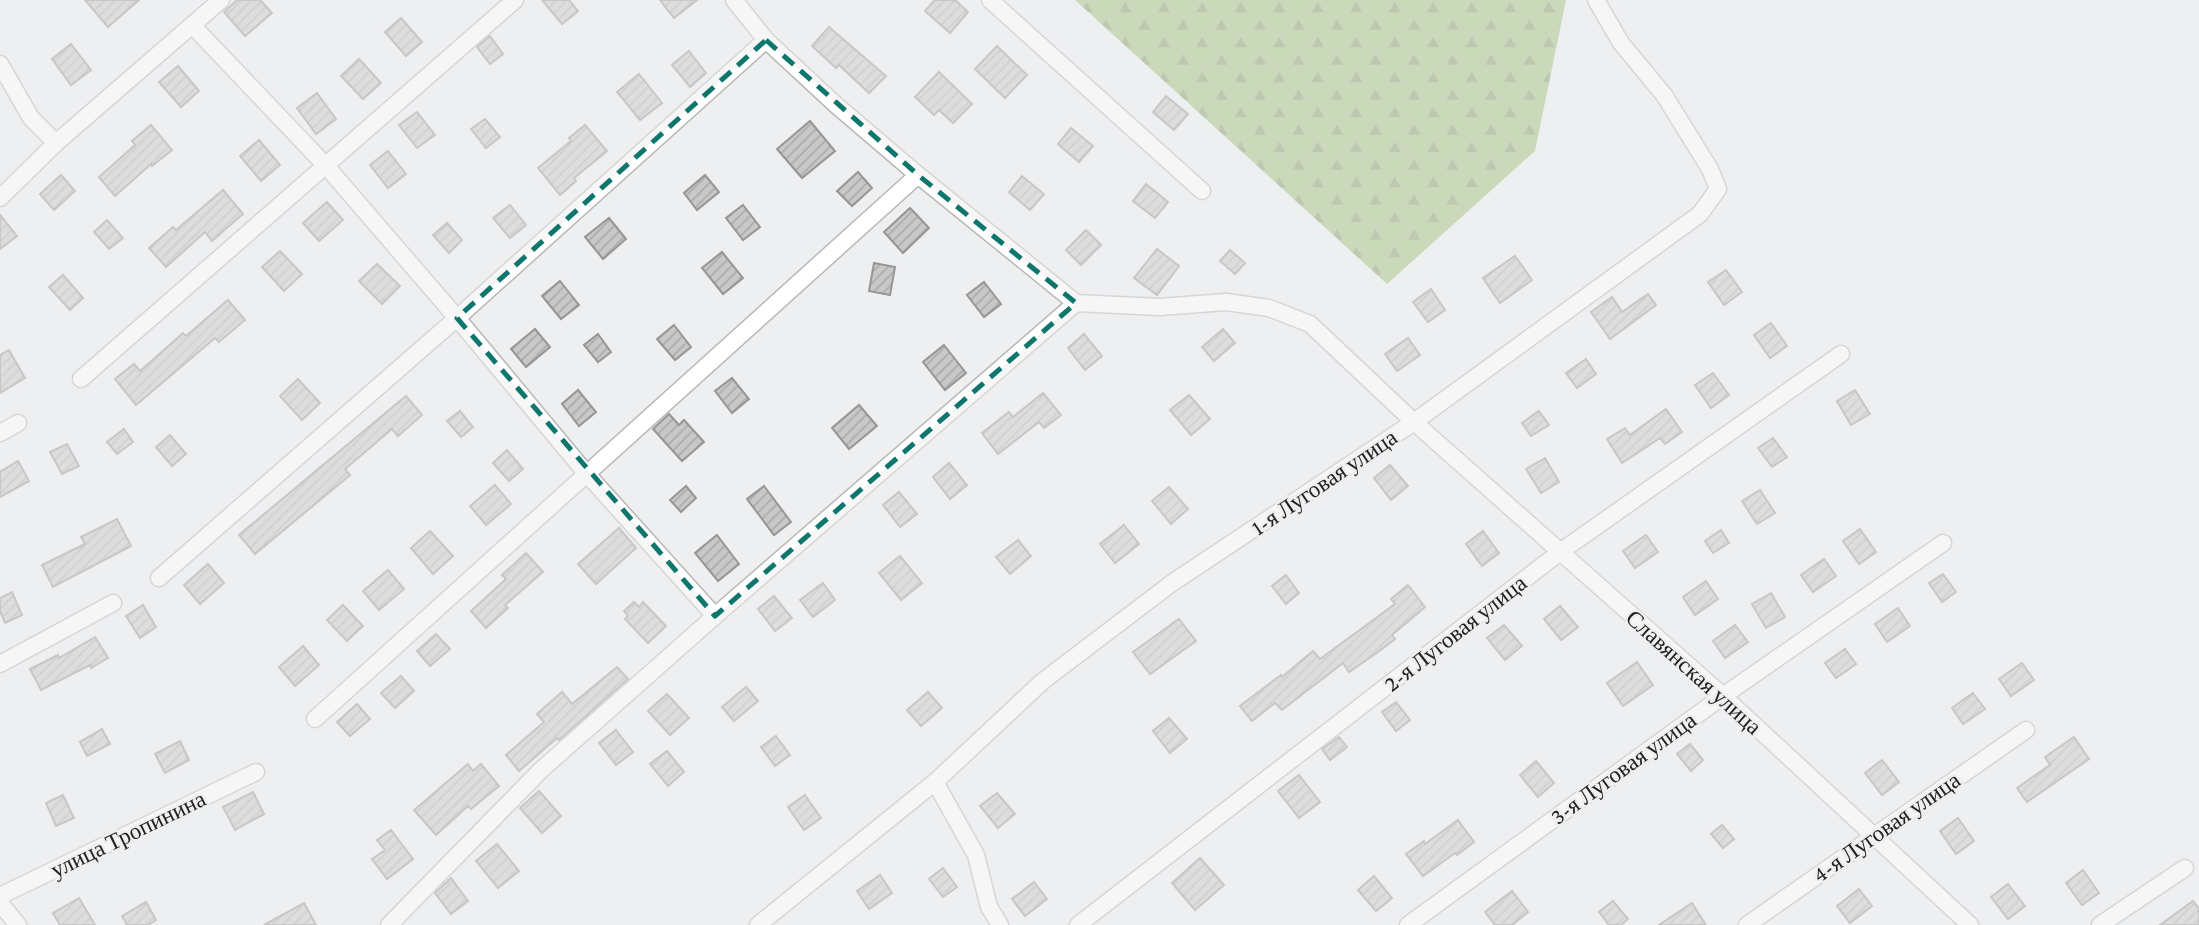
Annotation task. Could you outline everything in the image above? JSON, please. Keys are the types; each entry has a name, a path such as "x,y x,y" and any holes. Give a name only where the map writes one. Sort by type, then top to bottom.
{"street":[{"path":"0,198 56,144 221,0"},
{"path":"81,379 327,167 515,0"},
{"path":"388,925 541,770 1076,303 836,105 766,40 734,0"},
{"path":"990,0 1202,191"},
{"name":"1-я Луговая улица","path":"758,925 935,782 1043,681 1172,583 1414,422 1700,214 1718,189 1710,169 1664,95 1620,43 1597,0"},
{"path":"192,25 327,167 586,473 715,616"},
{"path":"159,578 457,318 766,40"},
{"path":"0,64 31,118 56,144"},
{"path":"315,719 918,174"},
{"name":"Славянская улица","path":"1076,303 1159,307 1226,302 1269,308 1310,324 1414,422 1723,696 1970,925"},
{"name":"2-я Луговая улица","path":"1078,925 1560,552 1841,354"},
{"path":"0,433 19,423"},
{"name":"3-я Луговая улица","path":"1408,925 1723,696 1943,543"},
{"path":"0,664 114,603"},
{"name":"4-я Луговая улица","path":"1747,925 2026,730"},
{"name":"улица Тропинина","path":"0,896 256,772"},
{"path":"935,782 976,855 989,907 1000,925"},
{"path":"2100,925 2185,868"},
{"path":"0,903 18,925"}],"highlighted area":[{"path":"766,40 918,175 1076,303 715,616 457,318"}],"green space":[{"path":"1075,0 1566,0 1535,151 1387,284"}],"building":[{"path":"85,0 139,0 108,27"},
{"path":"237,0 260,0 272,13 245,36 224,12"},
{"path":"542,0 569,0 578,11 562,24"},
{"path":"660,0 697,0 674,18"},
{"path":"935,0 955,0 968,12 950,33 925,11"},
{"path":"401,18 422,42 406,56 385,32"},
{"path":"829,27 886,76 869,93 839,65 836,68 812,46"},
{"path":"490,36 503,54 490,64 477,47"},
{"path":"71,44 91,70 71,85 52,59"},
{"path":"997,46 1027,75 1005,98 975,69"},
{"path":"689,51 706,73 690,87 672,65"},
{"path":"359,59 381,83 363,99 341,76"},
{"path":"178,66 199,91 181,107 159,82"},
{"path":"939,72 972,104 953,123 939,110 934,115 915,97"},
{"path":"639,74 662,103 640,120 617,92"},
{"path":"317,93 336,119 316,134 297,108"},
{"path":"1166,96 1188,114 1174,130 1153,112"},
{"path":"417,112 435,135 417,148 399,125"},
{"path":"485,119 500,137 486,148 471,129"},
{"path":"810,121 835,151 802,178 777,149"},
{"path":"151,125 172,150 152,166 151,164 115,196 99,177 135,145 132,141"},
{"path":"585,125 607,151 574,178 576,181 560,195 538,168 571,141 569,138"},
{"path":"1071,128 1093,146 1079,162 1058,144"},
{"path":"259,140 280,165 261,181 240,156"},
{"path":"388,151 406,174 388,188 370,165"},
{"path":"858,172 872,188 852,206 837,191"},
{"path":"61,175 75,191 54,210 40,194"},
{"path":"705,175 719,192 697,210 684,193"},
{"path":"1022,176 1044,194 1030,210 1009,192"},
{"path":"1146,184 1168,202 1155,218 1133,201"},
{"path":"223,190 243,214 212,241 205,232 166,267 149,248 173,227 176,230"},
{"path":"327,202 343,220 319,241 303,223"},
{"path":"510,205 526,225 510,238 493,218"},
{"path":"743,205 760,227 743,240 726,218"},
{"path":"910,208 929,228 903,253 884,232"},
{"path":"0,215 17,236 0,249"},
{"path":"609,218 626,239 603,259 585,237"},
{"path":"107,220 123,238 109,249 94,232"},
{"path":"447,223 462,240 449,253 433,235"},
{"path":"1086,230 1101,245 1081,265 1066,250"},
{"path":"1157,249 1179,266 1157,295 1134,278"},
{"path":"1230,250 1245,263 1235,274 1220,261"},
{"path":"280,251 302,274 284,291 262,267"},
{"path":"722,252 743,278 723,294 702,268"},
{"path":"1515,256 1532,280 1500,303 1483,278"},
{"path":"874,263 895,267 890,295 869,291"},
{"path":"377,264 400,286 382,304 359,281"},
{"path":"1726,270 1742,292 1724,305 1708,282"},
{"path":"63,275 83,298 70,310 49,287"},
{"path":"560,281 579,305 561,319 542,296"},
{"path":"984,282 1001,304 984,317 967,295"},
{"path":"1431,289 1445,310 1428,322 1413,302"},
{"path":"1648,294 1656,305 1610,339 1591,312 1612,297 1622,312"},
{"path":"228,300 245,320 219,342 215,338 136,405 115,379 134,364 140,371 183,333 186,336"},
{"path":"1771,323 1787,346 1770,358 1754,335"},
{"path":"674,325 691,347 675,360 657,339"},
{"path":"535,329 550,347 526,367 511,349"},
{"path":"1223,329 1235,343 1214,361 1202,347"},
{"path":"598,334 611,352 598,362 584,345"},
{"path":"1084,334 1102,356 1085,370 1068,348"},
{"path":"1408,338 1420,355 1397,371 1385,354"},
{"path":"944,345 966,373 945,390 923,362"},
{"path":"9,350 25,378 0,393 0,355"},
{"path":"1586,359 1596,374 1577,388 1566,373"},
{"path":"1713,373 1729,395 1711,408 1695,385"},
{"path":"732,378 749,399 732,413 715,391"},
{"path":"298,379 320,403 302,420 280,396"},
{"path":"578,390 596,412 579,426 562,404"},
{"path":"1855,390 1870,414 1851,425 1837,401"},
{"path":"1043,393 1061,415 1044,428 1039,422 998,454 982,433 1009,412 1013,417"},
{"path":"1189,395 1210,419 1191,435 1170,410"},
{"path":"406,396 422,415 398,436 392,429 345,469 350,475 255,554 239,535"},
{"path":"859,405 877,426 849,449 832,428"},
{"path":"1666,409 1682,432 1665,444 1660,438 1622,463 1607,439 1625,428 1630,435"},
{"path":"460,411 473,427 461,437 447,421"},
{"path":"1539,411 1549,425 1531,436 1522,423"},
{"path":"669,414 679,425 684,420 704,442 682,461 653,429"},
{"path":"124,429 133,442 117,454 107,442"},
{"path":"170,435 186,454 172,466 156,447"},
{"path":"1773,438 1787,457 1772,467 1758,448"},
{"path":"67,444 79,466 62,474 50,452"},
{"path":"507,450 523,469 509,481 493,463"},
{"path":"1545,458 1559,482 1541,493 1526,469"},
{"path":"18,461 29,481 0,497 0,472"},
{"path":"949,463 967,485 950,499 933,477"},
{"path":"1390,465 1408,486 1391,500 1374,478"},
{"path":"495,485 511,504 486,525 470,506"},
{"path":"686,486 696,498 681,512 670,500"},
{"path":"764,486 791,522 774,535 747,499"},
{"path":"1169,487 1188,509 1171,524 1152,501"},
{"path":"1760,490 1775,513 1757,524 1742,501"},
{"path":"899,492 917,514 900,527 883,505"},
{"path":"117,519 131,546 53,587 42,565 85,544 81,537"},
{"path":"1124,525 1139,544 1115,563 1100,544"},
{"path":"619,528 636,548 596,584 578,564"},
{"path":"1860,529 1876,552 1859,564 1843,541"},
{"path":"1721,530 1729,543 1713,553 1705,541"},
{"path":"430,531 453,556 433,574 411,548"},
{"path":"1483,531 1499,553 1482,566 1466,544"},
{"path":"717,535 739,564 718,581 695,553"},
{"path":"1646,535 1658,552 1635,568 1623,551"},
{"path":"1018,540 1031,556 1010,574 996,557"},
{"path":"526,553 543,572 505,605 508,608 486,628 471,611 506,579 502,575"},
{"path":"900,556 922,583 901,600 879,573"},
{"path":"1824,559 1836,576 1813,592 1801,575"},
{"path":"208,564 224,583 200,604 184,585"},
{"path":"388,570 404,589 379,610 363,591"},
{"path":"1943,574 1956,592 1942,602 1929,583"},
{"path":"1286,575 1299,593 1286,604 1272,586"},
{"path":"1706,581 1718,599 1695,615 1683,597"},
{"path":"823,583 835,600 813,617 800,600"},
{"path":"1408,585 1425,607 1392,635 1395,639 1378,652 1349,672 1343,663 1282,710 1275,703 1252,721 1240,706 1281,675 1282,677 1313,651 1320,659 1395,604 1391,599"},
{"path":"12,592 22,615 5,623 0,611 0,598"},
{"path":"1771,593 1785,617 1766,628 1752,604"},
{"path":"774,596 792,618 775,631 758,609"},
{"path":"634,602 639,607 643,602 666,626 648,643 625,619 628,616 624,611"},
{"path":"143,605 156,627 140,638 126,616"},
{"path":"343,605 363,626 347,641 327,620"},
{"path":"1560,606 1578,627 1561,640 1544,619"},
{"path":"1898,608 1910,626 1887,642 1875,624"},
{"path":"1179,619 1196,641 1150,674 1133,652"},
{"path":"1504,625 1522,646 1505,660 1487,638"},
{"path":"1735,625 1748,642 1725,658 1713,641"},
{"path":"436,634 450,649 430,666 417,651"},
{"path":"95,637 108,658 41,690 30,669 58,655 59,658"},
{"path":"303,646 319,665 295,686 279,667"},
{"path":"1845,649 1856,664 1836,678 1825,663"},
{"path":"1637,662 1653,685 1623,706 1607,683"},
{"path":"2022,663 2034,680 2011,696 1999,679"},
{"path":"617,667 628,679 559,740 557,738 519,771 506,755 544,722 537,714 562,692 572,704"},
{"path":"401,676 414,691 395,708 381,693"},
{"path":"746,687 758,701 734,721 722,707"},
{"path":"928,692 942,708 921,726 907,710"},
{"path":"1973,693 1985,709 1963,724 1952,708"},
{"path":"667,694 689,718 670,735 648,711"},
{"path":"1396,702 1410,720 1396,731 1382,712"},
{"path":"357,704 370,719 350,736 337,722"},
{"path":"1169,718 1187,739 1170,753 1153,731"},
{"path":"102,729 110,744 87,756 80,742"},
{"path":"616,730 633,752 616,765 599,743"},
{"path":"776,736 790,755 775,766 761,747"},
{"path":"1339,737 1347,747 1330,760 1322,749"},
{"path":"2074,737 2089,759 2027,802 2017,788 2050,765 2045,757"},
{"path":"180,741 189,760 165,773 155,754"},
{"path":"1690,744 1703,760 1691,771 1677,754"},
{"path":"667,751 684,772 668,786 650,764"},
{"path":"1882,760 1899,782 1882,795 1865,773"},
{"path":"1536,761 1554,783 1538,797 1520,775"},
{"path":"468,764 473,771 481,764 499,786 471,809 468,806 436,835 414,810"},
{"path":"1299,775 1320,802 1299,818 1278,791"},
{"path":"539,791 561,816 542,833 520,808"},
{"path":"253,792 264,814 235,830 223,807"},
{"path":"997,793 1015,814 998,828 980,806"},
{"path":"63,795 74,818 56,826 46,803"},
{"path":"805,795 821,818 804,830 788,807"},
{"path":"1958,818 1974,841 1956,854 1940,831"},
{"path":"1458,820 1474,842 1423,876 1406,854"},
{"path":"1722,825 1734,839 1723,848 1711,834"},
{"path":"391,830 413,859 387,879 372,859 385,850 377,840"},
{"path":"497,844 519,871 498,888 476,861"},
{"path":"1200,858 1224,885 1195,910 1172,883"},
{"path":"943,868 957,887 943,897 929,879"},
{"path":"2083,870 2099,893 2082,905 2066,883"},
{"path":"880,875 892,893 869,909 857,891"},
{"path":"1374,876 1392,898 1376,911 1358,890"},
{"path":"451,878 468,901 451,914 435,893"},
{"path":"1034,882 1047,899 1025,916 1012,899"},
{"path":"2008,884 2025,906 2008,919 1991,897"},
{"path":"1859,889 1872,906 1850,923 1837,906"},
{"path":"1512,891 1528,912 1512,925 1495,925 1485,912"},
{"path":"79,898 95,925 60,925 53,913"},
{"path":"1613,901 1628,919 1621,925 1609,925 1599,912"},
{"path":"2193,901 2199,909 2199,925 2160,925"},
{"path":"146,902 156,920 148,925 127,925 122,916"},
{"path":"304,903 316,925 264,925"},
{"path":"1692,903 1706,925 1659,925"}]}
